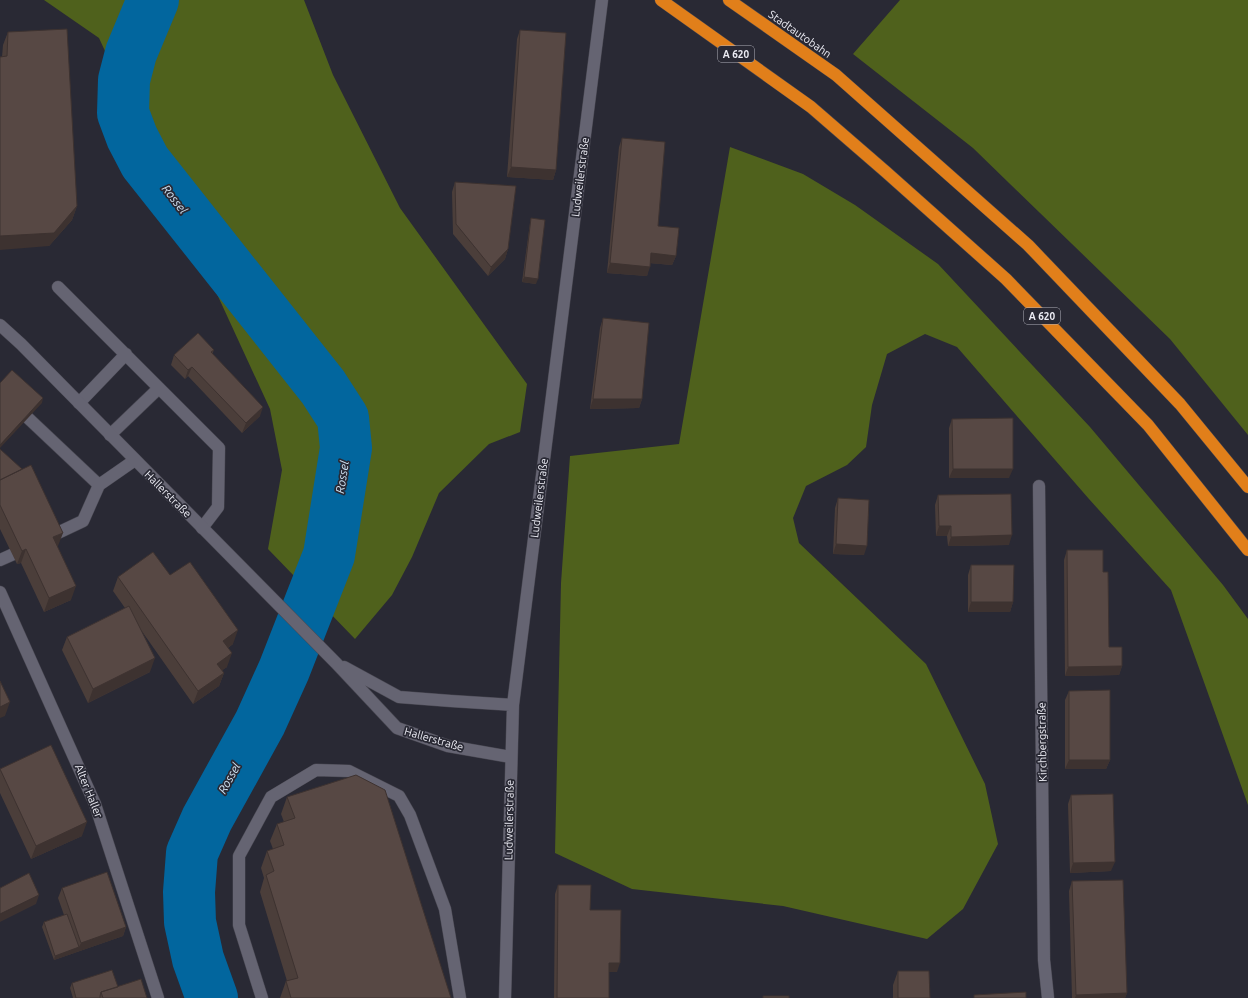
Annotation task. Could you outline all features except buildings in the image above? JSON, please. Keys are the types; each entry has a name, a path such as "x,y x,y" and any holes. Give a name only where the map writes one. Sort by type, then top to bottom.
{"highway":[{"name":"A 620","path":"661,0 811,108 892,177 1006,279 1148,425 1248,550"},
{"name":"Stadtautobahn","path":"730,0 836,75 1028,245 1180,404 1248,487"}],"street":[{"name":"Ludweilerstraße","path":"505,998 513,704 602,0"},
{"path":"58,287 219,448 218,507 202,528"},
{"name":"Hallerstraße","path":"0,325 21,344 336,663 397,728 448,746 511,757"},
{"path":"79,403 126,354"},
{"path":"110,435 159,388"},
{"path":"28,418 100,485"},
{"path":"0,560 83,522 100,485 135,460"},
{"name":"Kirchbergstraße","path":"1039,486 1044,960 1048,998"},
{"name":"Alter Haller","path":"0,592 95,804 158,998"},
{"name":"Hallerstraße","path":"336,663 399,697 513,704"},
{"path":"262,998 239,925 239,856 272,797 316,770 349,771 399,796 410,815 445,909 460,998"}],"green space":[{"path":"44,0 304,0 333,75 400,208 527,384 520,432 489,444 439,493 412,557 392,595 355,639 268,549 282,470 270,409 99,38"},
{"path":"900,0 1248,0 1248,435 1170,339 973,148 853,54"},
{"path":"730,147 803,174 855,205 938,264 1090,427 1223,585 1248,619 1248,805 1171,590 1089,499 957,347 925,334 887,354 872,405 866,447 847,465 806,486 793,518 799,543 926,664 985,784 998,844 963,909 927,939 783,906 632,889 555,853 561,583 570,456 679,444"}],"waterway":[{"name":"Rossel","path":"153,0 131,53 124,80 123,113 132,137 145,162 323,387 343,418 346,448 329,555 284,670 260,723 207,819 192,853 189,892 190,922 198,959 212,998"}]}
